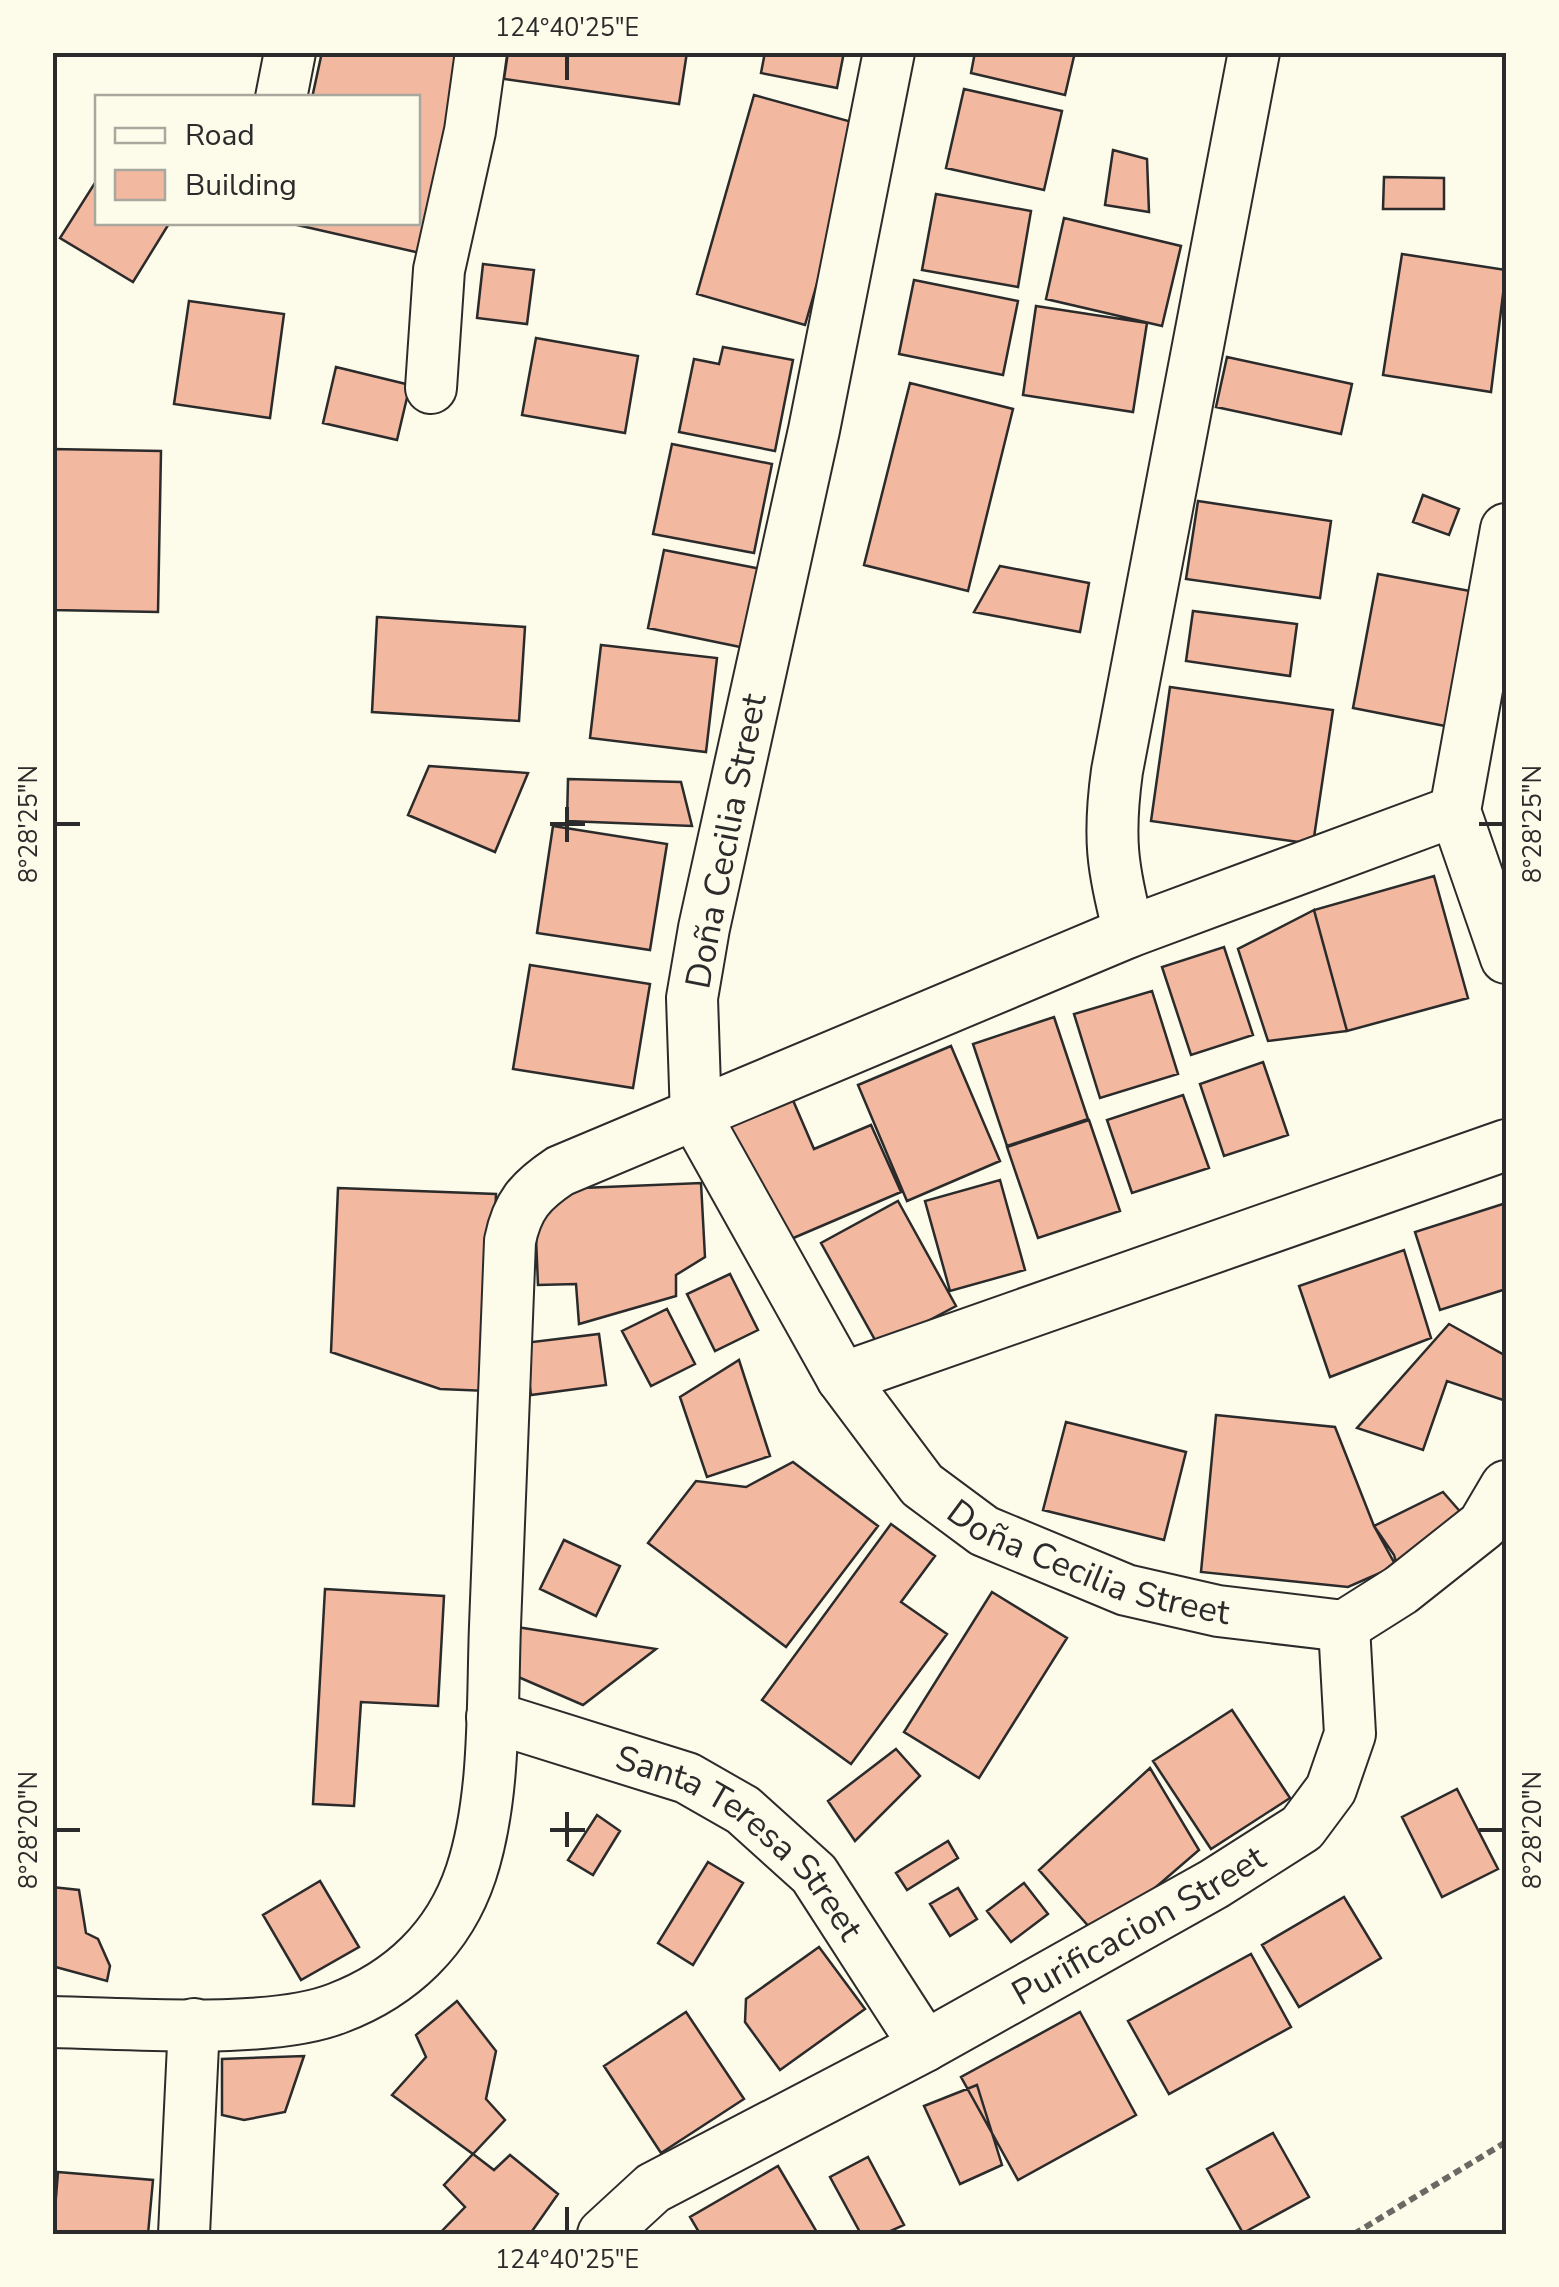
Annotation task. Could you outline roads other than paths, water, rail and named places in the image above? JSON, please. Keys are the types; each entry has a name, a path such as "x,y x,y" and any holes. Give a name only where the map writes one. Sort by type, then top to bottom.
{"street":[{"path":"282,95 290,52"},
{"path":"431,388 440,270 470,131 480,52"},
{"name":"Doña Cecilia Street","path":"890,52 814,430 704,928 692,998 696,1117 842,1378 922,1485 984,1531 1126,1590 1218,1611 1344,1626"},
{"path":"1128,932 1111,867 1110,824 1117,770 1254,52"},
{"path":"1506,529 1455,811 1506,958"},
{"path":"52,2022 194,2024 292,2020 334,2010 376,1991 419,1961 470,1877 481,1834 492,1717 510,1241 516,1213 532,1190 560,1171 1128,932 1455,811"},
{"path":"842,1378 1506,1145"},
{"path":"1344,1626 1401,1590 1483,1525 1506,1486"},
{"name":"Purificacion Street","path":"603,2234 653,2188 924,2046 1214,1884 1302,1828 1331,1789 1350,1734 1344,1626"},
{"name":"Santa Teresa Street","path":"492,1717 687,1778 743,1810 814,1874 924,2046"},
{"path":"184,2234 194,2024"}]}
